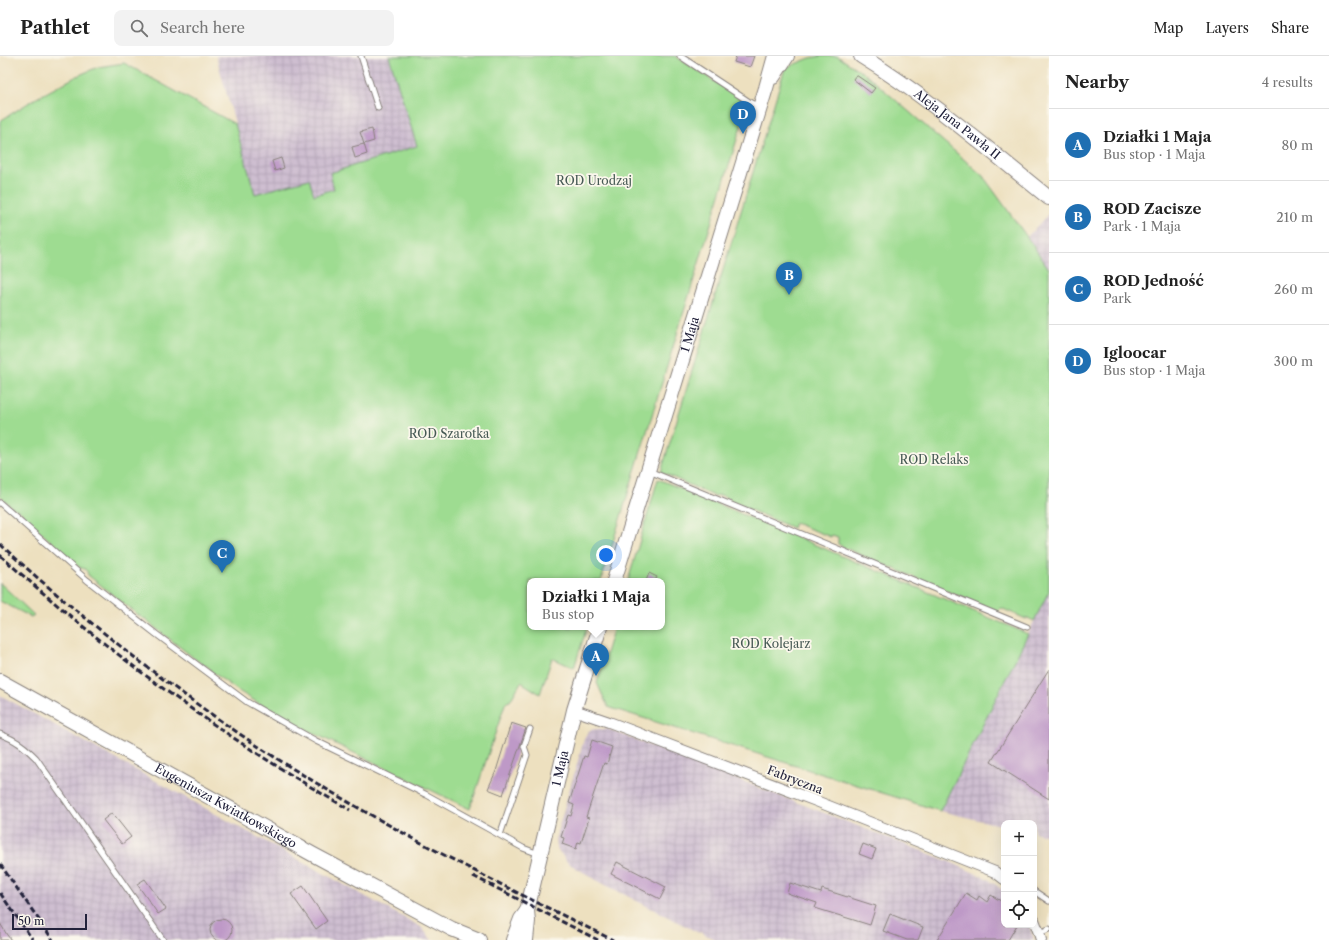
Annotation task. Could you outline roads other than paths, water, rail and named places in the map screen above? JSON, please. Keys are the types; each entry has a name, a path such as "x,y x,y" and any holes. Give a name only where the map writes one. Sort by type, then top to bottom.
{"street":[{"name":"1 Maja","path":"615,578 775,56"},
{"name":"1 Maja","path":"766,88 787,56"},
{"name":"Aleja Jana Pawła II","path":"861,56 886,71 935,106 1049,198"},
{"name":"1 Maja","path":"513,940 521,919 526,911 574,710 599,630"},
{"name":"Eugeniusza Kwiatkowskiego","path":"0,680 312,854 452,929 479,940"},
{"name":"Fabryczna","path":"574,710 816,801 995,872 1001,877"},
{"name":"1 Maja","path":"526,911 528,921 526,940"},
{"path":"1037,925 1043,934"},
{"name":"Eugeniusza Kwiatkowskiego","path":"452,929 466,940"}],"lane":[{"path":"361,56 378,108"},
{"path":"680,56 751,103 760,106"},
{"path":"648,470 1027,627"},
{"path":"0,503 87,580 247,702 316,741 428,795 523,848 539,854"},
{"path":"500,835 527,755 524,746 530,729"},
{"path":"0,734 11,738 24,746 36,758 163,940"},
{"path":"1036,892 1049,901"}],"railway":[{"path":"0,544 68,604 138,660 202,708 268,753 386,824 613,940"},
{"path":"0,555 82,626 168,692 257,753 350,810"},
{"path":"0,864 53,940"},
{"path":"473,876 598,940"},
{"path":"0,893 33,940"}],"place":[{"name":"Igloocar","path":"743,134"},
{"name":"ROD Zacisze","path":"789,295"},
{"name":"ROD Jedność","path":"222,573"},
{"name":"Działki 1 Maja","path":"596,676"}],"park label":[{"name":"ROD Urodzaj","path":"594,181"},
{"name":"ROD Szarotka","path":"449,434"},
{"name":"ROD Relaks","path":"934,460"},
{"name":"ROD Kolejarz","path":"771,644"}]}
